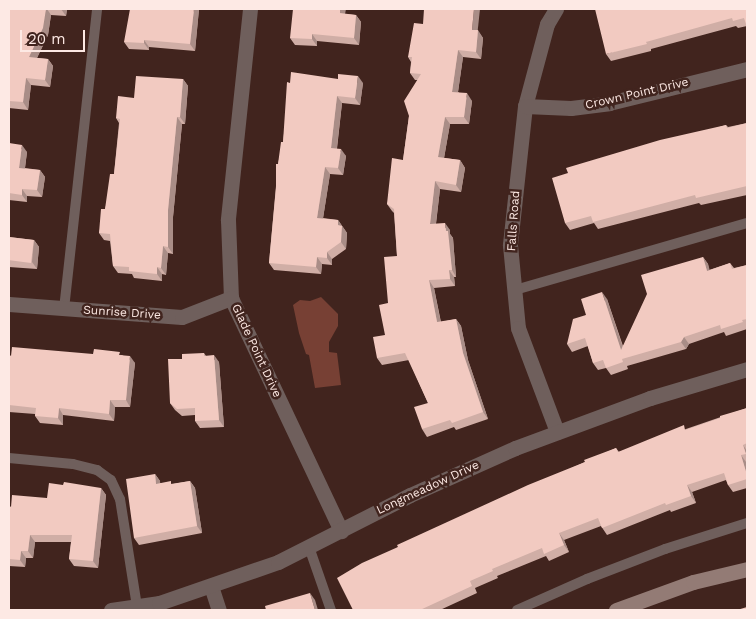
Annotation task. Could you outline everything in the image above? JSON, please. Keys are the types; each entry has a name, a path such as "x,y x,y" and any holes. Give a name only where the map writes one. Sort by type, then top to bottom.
{"street":[{"name":"Glade Point Drive","path":"250,9 228,220 231,298 341,531"},
{"name":"Falls Road","path":"556,9 547,24 525,106 510,245 518,328 557,432"},
{"name":"Crown Point Drive","path":"525,106 571,108 609,103 747,69"},
{"name":"Sunrise Drive","path":"9,304 182,317 231,298"},
{"name":"Longmeadow Drive","path":"114,610 159,603 278,562 410,495 515,448 650,398 747,369"},
{"path":"616,610 693,582 747,569"},
{"path":"211,586 219,610"}],"lane":[{"path":"64,308 97,9"},
{"path":"515,290 747,222"},
{"path":"9,458 73,464 97,470 111,480 120,499 137,606"},
{"path":"517,610 587,578 665,549 747,523"},
{"path":"309,547 332,610"}],"shaded area":[{"path":"321,297 338,314 338,326 329,342 329,352 337,353 341,385 315,388 309,355 306,354 299,333 293,305 300,300 310,301"}],"building":[{"path":"9,9 46,9 43,28 29,57 48,59 45,80 26,78 23,102 9,101"},
{"path":"130,9 194,9 190,44 144,40 144,43 124,42"},
{"path":"293,9 340,9 340,13 356,15 354,38 312,34 312,39 290,38"},
{"path":"424,9 474,9 472,30 478,30 476,52 458,50 452,92 467,93 464,117 445,117 438,157 460,160 456,185 435,181 430,224 445,223 446,231 448,231 452,270 449,270 450,279 429,280 437,322 456,319 463,353 483,412 452,423 450,420 422,429 414,407 428,403 405,353 377,358 373,337 385,335 379,305 388,303 384,257 397,256 394,209 387,204 392,158 403,160 409,116 404,101 421,74 410,73 412,57 408,57 414,23 423,24"},
{"path":"595,9 747,9 747,24 744,18 733,21 732,18 646,42 647,44 606,54"},
{"path":"291,72 338,79 338,74 358,76 355,98 337,96 331,148 341,149 338,168 325,167 317,218 338,220 338,225 342,226 341,242 327,252 327,258 317,257 316,267 269,263 276,188 276,164 278,164 281,142 283,142 287,82 290,83"},
{"path":"136,76 183,79 180,117 177,117 168,210 168,247 163,246 161,268 157,267 157,274 129,271 129,267 113,266 110,234 99,233 101,209 105,209 110,174 114,174 120,119 116,118 118,96 134,98"},
{"path":"747,123 747,186 696,198 695,195 593,222 591,216 565,223 552,178 568,173 566,168 660,140 726,125 727,128"},
{"path":"9,143 22,145 19,168 40,170 37,190 22,189 22,195 9,193"},
{"path":"9,237 34,240 31,263 9,260"},
{"path":"703,257 707,271 730,263 732,269 747,265 747,319 742,320 743,322 721,329 720,325 684,337 681,342 622,359 623,362 606,368 603,360 593,363 585,338 567,344 573,319 586,315 581,299 602,292 621,350 647,294 641,275"},
{"path":"12,347 93,354 94,349 120,352 119,355 130,356 126,400 110,400 109,414 59,408 58,418 35,416 36,408 9,405 9,355 11,356"},
{"path":"204,353 204,356 214,355 219,420 195,421 195,408 177,409 170,403 168,359 182,359 182,354"},
{"path":"747,408 747,443 743,445 746,454 741,455 747,479 728,485 724,473 687,485 691,496 666,505 665,503 602,528 598,518 559,533 564,545 544,554 542,548 492,569 493,571 470,581 472,586 420,610 353,610 337,578 362,563 398,547 397,545 528,485 585,462 584,460 616,448 618,452 684,425 685,430"},
{"path":"155,474 156,484 171,481 171,484 190,481 197,526 134,538 126,479"},
{"path":"64,482 101,488 93,561 69,559 72,535 30,535 28,551 21,551 20,560 9,559 9,506 11,507 12,495 47,498 49,483 63,485"},
{"path":"310,593 315,610 266,610 265,606"}]}
